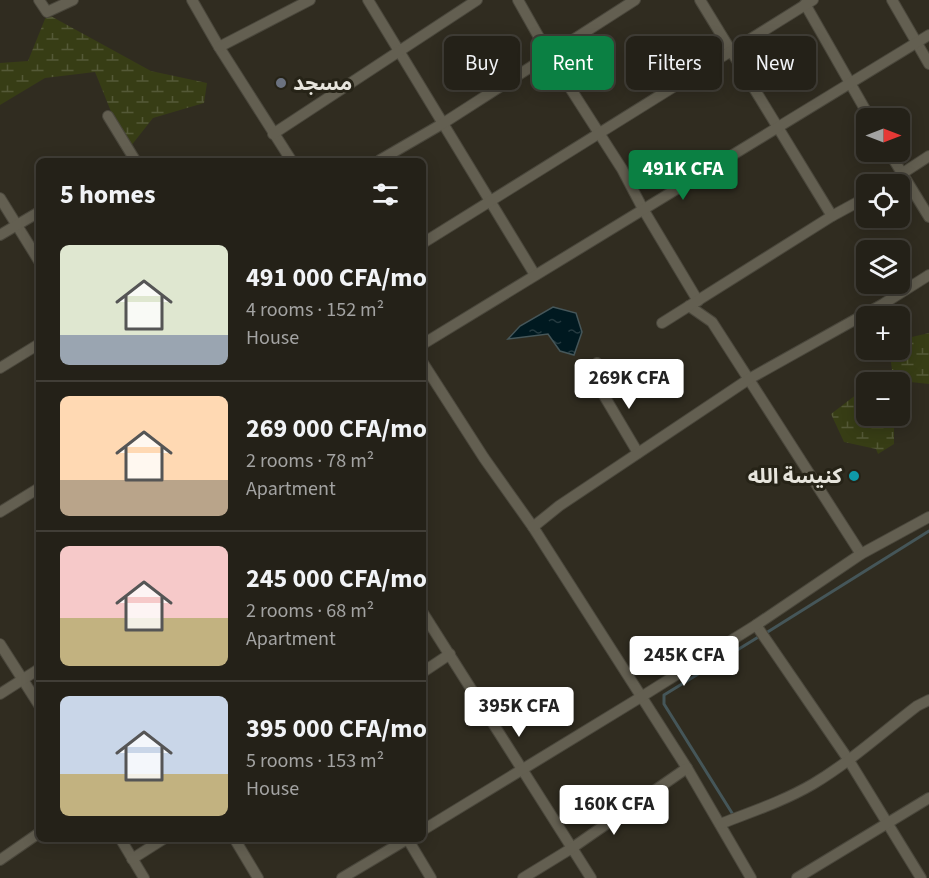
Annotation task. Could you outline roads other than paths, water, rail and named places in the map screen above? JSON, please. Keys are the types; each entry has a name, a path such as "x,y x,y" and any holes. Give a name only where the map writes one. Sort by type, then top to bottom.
{"street":[{"path":"39,0 47,12 73,0"},
{"path":"192,0 290,158"},
{"path":"219,47 310,0"},
{"path":"368,0 535,275"},
{"path":"273,134 477,0"},
{"path":"518,0 538,36"},
{"path":"580,36 635,0"},
{"path":"700,0 832,216"},
{"path":"892,0 929,64"},
{"path":"426,241 809,2 849,83 864,108"},
{"path":"426,342 929,35"},
{"path":"383,158 442,124 532,66"},
{"path":"572,90 600,133 694,303 712,322 861,554"},
{"path":"108,116 130,158"},
{"path":"895,162 902,174 929,156"},
{"path":"910,187 929,218"},
{"path":"0,198 36,256"},
{"path":"662,323 856,202"},
{"path":"0,235 36,214"},
{"path":"533,527 559,506 749,379 883,304 929,275"},
{"path":"0,368 36,346"},
{"path":"597,363 593,368 592,377 638,453"},
{"path":"426,368 484,458 533,527 687,768 752,878"},
{"path":"0,513 36,490"},
{"path":"426,828 641,698 756,625 861,554 929,517"},
{"path":"426,618 591,878"},
{"path":"756,625 848,759 921,878"},
{"path":"0,644 36,700"},
{"path":"426,670 450,654"},
{"path":"0,694 36,671"},
{"path":"720,825 813,784 929,700"},
{"path":"523,878 572,848 687,768"},
{"path":"796,878 929,798"},
{"path":"0,860 36,835"},
{"path":"122,842 144,878"},
{"path":"132,859 159,842"},
{"path":"236,842 258,878"},
{"path":"342,878 403,842"},
{"path":"410,842 431,878"}],"water":[{"path":"553,307 576,313 582,332 574,355 560,351 548,334 508,339 520,326"}],"waterway":[{"path":"766,633 929,531"},
{"path":"732,813 664,704 664,695 760,636"}],"place":[{"name":"مسجد","path":"281,83"},
{"name":"كنيسة الله","path":"854,476"}]}
